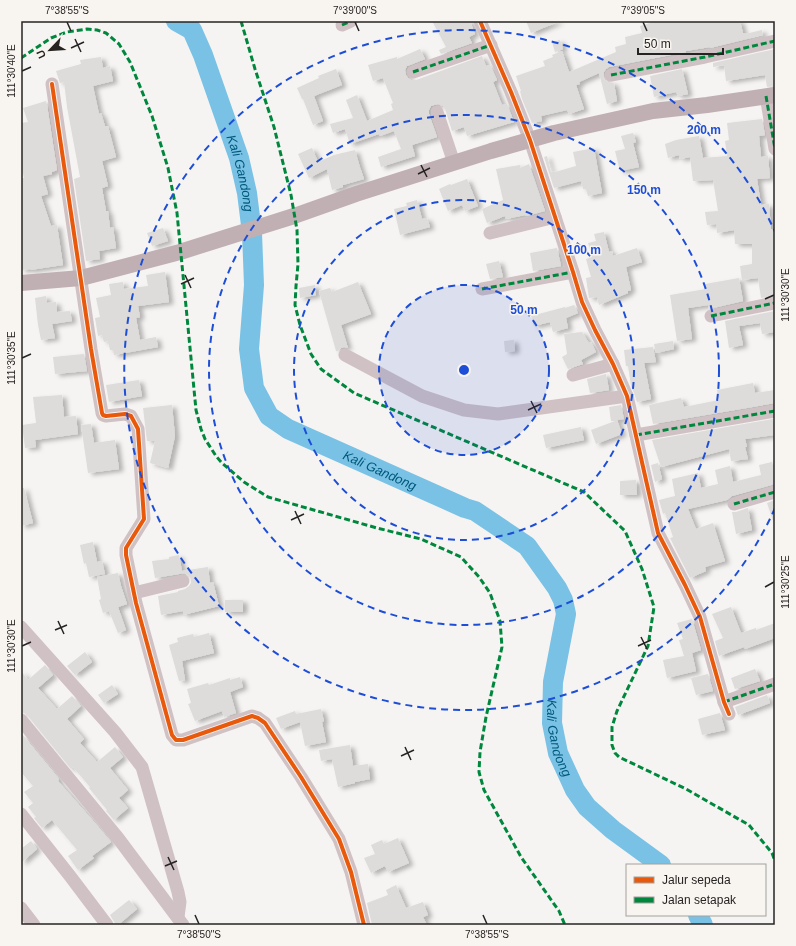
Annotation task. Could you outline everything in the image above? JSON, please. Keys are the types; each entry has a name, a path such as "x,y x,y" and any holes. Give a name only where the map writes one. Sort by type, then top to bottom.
{"main road":[{"path":"21,283 81,278 180,252 491,151 554,133 653,111 771,96"}],"street":[{"path":"480,21 530,140 585,309 613,364 627,396 658,533 686,585 700,616 726,708 775,684"},
{"path":"611,75 705,57 775,41"},
{"path":"413,72 491,45"},
{"path":"52,84 91,349 102,413 106,416 125,414 130,416 138,429 144,519 126,548 126,555 134,593 172,734 176,740 183,740 252,716 265,723 301,777 339,839 351,872 364,925"},
{"path":"771,96 775,149"},
{"path":"437,112 454,163"},
{"path":"490,233 555,217"},
{"path":"482,289 573,272"},
{"path":"710,316 775,304"},
{"path":"345,355 422,396 464,410 498,414 627,396"},
{"path":"573,375 613,364"},
{"path":"636,435 775,411"},
{"path":"734,504 775,492"},
{"path":"134,593 183,581"},
{"path":"21,627 115,732 142,767 178,892 180,902 180,921"},
{"path":"21,720 118,838 180,921"},
{"path":"21,814 107,925"},
{"path":"21,908 34,925"}],"building":[{"path":"432,21 470,21 475,34 469,37 472,43 441,54 439,50 446,47"},
{"path":"526,21 560,21 531,33"},
{"path":"653,21 740,21 743,33 745,34 762,30 763,35 710,48 686,51 609,67 604,72 603,77 608,82 614,83 617,101 607,104 599,73 579,82 580,84 576,85 584,109 569,114 567,110 541,116 542,121 532,123 522,99 516,76 545,66 543,61 562,51 569,72 616,52 615,47 626,44 625,37 642,33 640,26"},
{"path":"560,40 563,49 555,52 552,42"},
{"path":"420,49 425,59 407,66 405,70 406,75 411,80 416,80 482,56 486,66 490,65 497,80 493,82 502,105 507,104 514,122 467,136 464,127 452,131 443,106 438,104 431,106 429,114 437,137 412,145 415,156 381,167 378,157 401,149 394,131 380,136 379,134 350,144 345,129 333,133 330,124 353,118 346,100 357,95 367,121 393,110 391,104 393,103 383,78 373,81 368,65 397,57 397,59"},
{"path":"775,49 775,86 767,87 765,75 726,81 724,65 713,67 713,63"},
{"path":"101,57 103,68 110,66 113,81 93,86 99,114 101,113 105,126 108,126 116,157 102,161 108,186 102,188 106,211 108,211 110,228 113,227 116,248 99,251 100,259 86,261 74,179 80,177 64,82 60,83 56,71 81,64 80,60"},
{"path":"336,69 342,85 314,96 323,121 313,125 297,88 319,78 318,76"},
{"path":"682,69 688,94 678,96 676,92 654,97 650,76"},
{"path":"46,101 57,170 52,172 52,174 43,176 48,194 41,196 51,226 57,225 63,265 21,270 21,178 24,178 21,164 21,123 28,122 23,108"},
{"path":"762,119 765,135 759,136 761,157 768,156 770,178 757,179 761,205 769,204 771,229 775,229 775,295 761,298 758,278 742,280 740,266 752,264 752,244 735,244 734,230 717,233 716,224 707,225 705,212 718,211 713,180 693,181 690,157 680,159 679,155 668,158 665,144 676,140 699,136 703,158 727,156 725,141 729,140 727,123"},
{"path":"633,133 636,142 633,143 639,167 620,171 615,151 625,149 621,136"},
{"path":"312,148 318,162 334,155 355,150 364,179 332,190 327,169 309,178 298,154"},
{"path":"594,148 602,193 588,196 586,189 583,189 581,181 554,188 544,157 547,156 551,172 555,172 576,166 573,152"},
{"path":"529,164 545,211 506,219 505,216 487,223 482,209 503,200 496,169 520,165 520,168"},
{"path":"467,179 478,206 465,211 462,205 448,211 439,189"},
{"path":"417,200 422,219 427,218 430,227 400,235 394,209 407,206 406,203"},
{"path":"163,228 168,241 152,246 147,233"},
{"path":"604,232 609,252 612,251 613,256 637,248 642,262 626,267 631,290 628,291 628,293 599,305 597,297 589,298 586,278 591,277 586,259 592,257 588,243 596,241 594,234"},
{"path":"557,248 561,266 533,271 530,253"},
{"path":"499,261 503,277 490,279 486,264"},
{"path":"165,272 169,302 138,306 140,317 136,318 140,340 156,337 158,347 114,355 113,350 110,350 108,341 104,342 102,335 98,336 95,318 100,317 96,298 111,295 109,284 123,282 124,289 148,286 146,275"},
{"path":"739,278 743,301 709,309 708,305 688,308 692,339 677,341 670,295 706,289 705,284"},
{"path":"358,282 371,314 341,325 348,348 344,347 336,351 319,291 330,288 332,292"},
{"path":"315,285 316,295 300,298 299,288"},
{"path":"46,296 47,303 56,302 57,312 70,311 72,321 52,324 55,338 41,340 35,298"},
{"path":"574,305 578,313 566,318 568,328 553,332 550,322 534,326 531,316"},
{"path":"775,311 775,332 762,334 760,323 739,326 743,345 729,348 725,321"},
{"path":"582,332 589,343 591,342 596,352 581,360 583,364 568,369 562,357 567,354 564,334"},
{"path":"514,340 515,351 505,352 504,341"},
{"path":"673,341 674,349 656,353 654,344"},
{"path":"653,347 656,362 644,363 651,399 637,402 631,386 628,366 626,366 624,350"},
{"path":"84,354 87,371 55,374 53,357"},
{"path":"606,374 609,390 590,393 587,379"},
{"path":"139,380 142,396 109,402 106,385"},
{"path":"753,383 755,393 775,390 775,403 653,424 649,405 681,398 684,407 719,400 717,390"},
{"path":"62,395 64,417 76,416 78,434 35,440 36,447 25,448 22,425 36,423 33,397"},
{"path":"172,405 175,436 168,468 150,463 155,441 147,441 143,408"},
{"path":"621,405 624,419 617,420 622,434 596,444 591,430 615,421 611,421 609,407"},
{"path":"773,419 775,435 745,439 748,459 731,461 729,449 661,467 652,440"},
{"path":"91,424 94,443 115,440 119,469 88,473 81,425"},
{"path":"581,427 584,440 546,448 543,435"},
{"path":"772,462 775,475 775,484 732,496 727,500 688,509 696,529 713,523 725,561 705,567 706,571 690,578 670,538 673,537 665,513 663,514 659,500 675,496 672,479 698,473 701,488 718,484 715,470 730,466 733,482 761,475 759,465"},
{"path":"658,463 662,479 655,482 651,465"},
{"path":"636,480 637,495 620,495 620,481"},
{"path":"21,488 24,488 33,523 21,526"},
{"path":"775,500 775,520 773,521 767,503"},
{"path":"748,508 752,530 736,534 732,512"},
{"path":"93,542 97,562 102,561 105,574 89,577 86,563 84,564 80,545"},
{"path":"179,555 182,571 208,567 210,583 213,582 219,606 183,615 183,611 161,615 158,596 185,589 191,583 191,579 185,573 155,578 152,561 169,559 169,557"},
{"path":"118,573 127,604 118,607 126,630 118,633 109,611 103,613 99,600 101,599 97,577"},
{"path":"225,600 243,600 243,612 225,612"},
{"path":"731,607 741,633 756,628 756,630 775,623 775,638 745,649 744,647 719,656 715,641 723,638 712,614"},
{"path":"692,619 701,650 692,653 696,671 667,678 663,660 684,656 679,640 683,639 677,623"},
{"path":"209,633 214,653 182,661 185,680 179,681 169,645 178,642 177,638 193,634 194,637"},
{"path":"85,652 92,662 75,675 67,666"},
{"path":"45,665 53,675 38,688 57,709 72,696 81,706 67,719 84,739 80,743 97,762 115,747 123,757 110,768 128,790 119,798 128,808 114,820 89,788 90,787 73,767 71,769 27,715 21,712 21,671 28,680"},
{"path":"755,669 760,681 735,689 731,678"},
{"path":"708,674 713,691 696,695 691,678"},
{"path":"240,677 243,687 230,692 236,713 224,717 222,711 195,721 188,704 191,703 187,689 208,683 209,685 230,678 230,680"},
{"path":"112,685 118,694 104,703 98,695"},
{"path":"767,695 770,703 738,715 735,707"},
{"path":"321,709 326,742 305,746 300,722 281,729 276,718 295,711 296,714"},
{"path":"720,713 725,730 702,735 698,719"},
{"path":"21,733 59,779 58,781 111,842 92,856 94,858 78,870 68,856 77,850 52,820 42,828 28,807 33,803 24,792 33,786 21,772"},
{"path":"350,745 353,766 368,764 370,779 338,787 332,759 321,761 319,750"},
{"path":"398,838 409,863 388,872 385,866 371,873 364,858 375,854 371,845 382,840 384,844"},
{"path":"31,841 37,849 21,863 21,849"},
{"path":"396,885 406,908 423,902 428,915 423,917 427,925 372,925 367,903 388,895 386,890"},
{"path":"129,900 137,909 118,925 116,925 110,915"}],"waterway":[{"name":"Kali Gandong","path":"176,21 192,30 203,55 239,158 247,193 252,233 254,285 249,349 254,388 269,416 288,429 465,508 475,511 527,546 557,588 563,600 566,614 553,682 552,723 558,753 575,790 587,807 613,830 660,864"},
{"name":"Kali Gandong","path":"698,916 703,925"}],"marked path":[{"path":"241,21 274,127 291,195 297,230 298,264 295,305 300,325 311,354 321,369 354,393 584,492 625,531 642,569 654,607 648,646 617,711 612,727 612,745 615,753 619,757 686,789 749,825 772,853 775,861"},
{"path":"342,25 351,21"},
{"path":"21,58 51,38 67,32 87,29 106,33 119,44 130,62 152,116 168,168 177,213 196,410 205,439 222,463 244,482 268,497 421,539 461,557 479,577 490,593 500,621 502,647 486,717 480,752 479,772 484,790 521,857 559,911 565,925"},
{"path":"611,75 705,57 775,41"},
{"path":"413,72 491,45"},
{"path":"766,96 775,149"},
{"path":"482,289 573,272"},
{"path":"711,316 775,303"},
{"path":"636,435 775,411"},
{"path":"734,504 775,492"},
{"path":"724,702 775,684"}],"cycle path":[{"path":"480,21 530,140 582,302 627,396 658,533 700,617 724,702 729,714"},
{"path":"52,84 91,349 102,413 106,416 125,414 131,416 138,429 144,519 126,548 126,555 136,603 172,735 176,740 183,740 252,716 265,723 301,777 339,839 351,872 364,925"}]}
